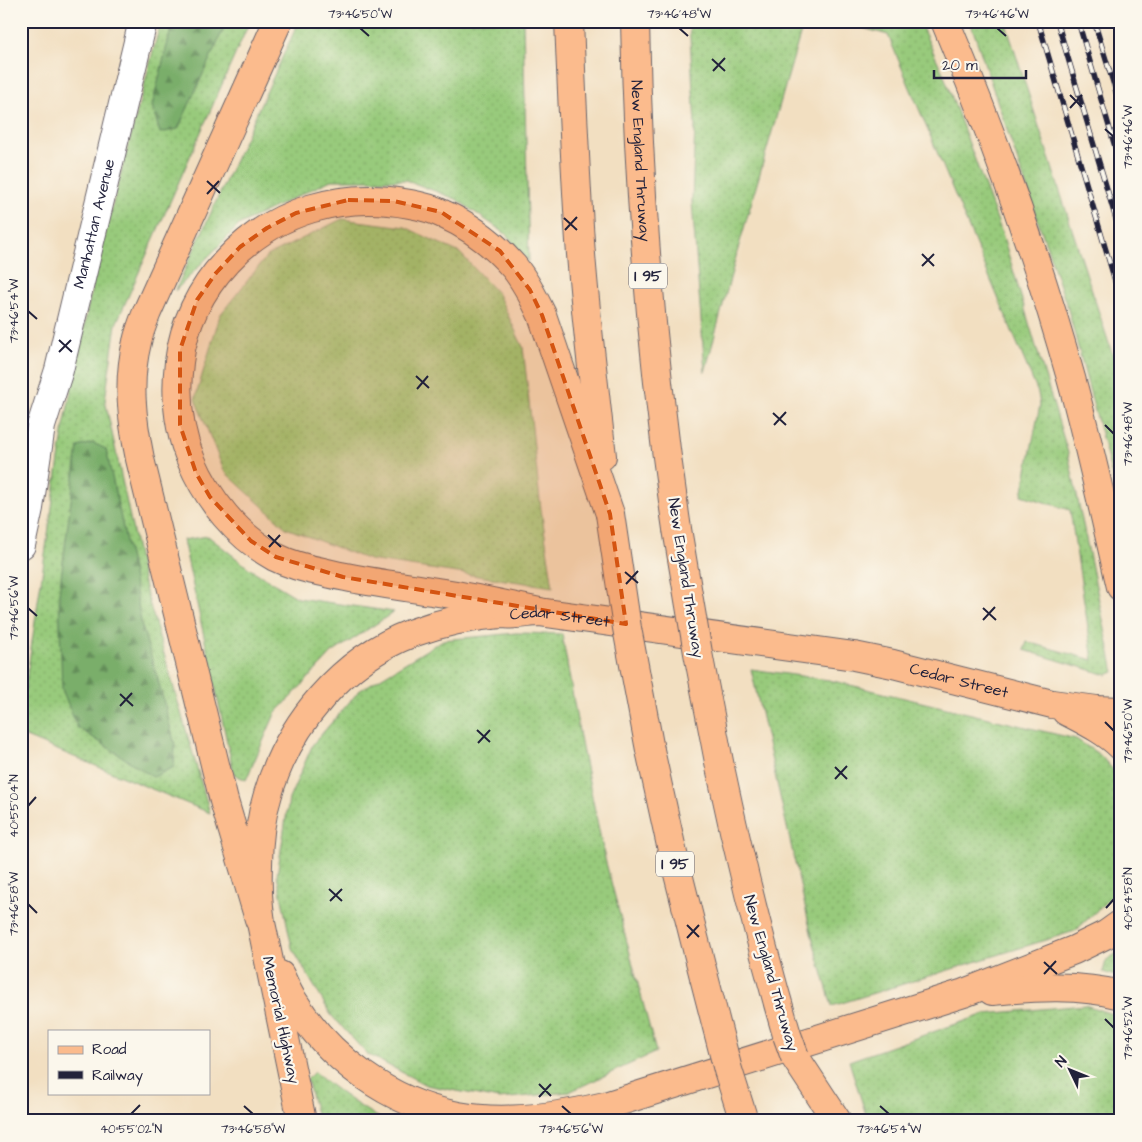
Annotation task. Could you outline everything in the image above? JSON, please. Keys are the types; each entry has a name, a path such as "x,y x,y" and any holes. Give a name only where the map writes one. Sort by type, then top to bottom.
{"main road":[{"path":"278,21 147,312 135,352 131,401 134,431 140,459 224,801 262,928 276,966 292,998 312,1027 332,1050 378,1086 430,1109 458,1116 486,1119 542,1118 574,1114 605,1106 964,993 1074,950 1107,934 1121,924"},
{"name":"I 95","path":"569,21 580,242 591,365 627,628 650,750 672,850 728,1070 744,1121"},
{"name":"New England Thruway","path":"635,21 639,148 657,375 678,529 698,653 720,767 743,871 763,950 794,1057 816,1121"},
{"path":"946,21 993,140 1048,301 1088,443 1121,587"},
{"path":"539,612 478,598 352,579 306,568 276,557 251,541 228,519 210,497 196,473 180,425 177,401 177,375 180,350 187,326 197,300 216,273 240,248 266,228 296,213 322,204 371,199 394,201 441,212 461,222 500,251 516,269 530,290 542,315 610,514"},
{"name":"Cedar Street","path":"262,928 257,884 258,852 262,822 267,795 290,740 306,716 344,674 388,644 412,633 438,625 501,614 539,612 854,656 1052,704"},
{"path":"1052,704 1121,711"},
{"path":"1052,704 1089,723 1121,746"},
{"name":"Memorial Highway","path":"262,928 302,1121"},
{"path":"964,993 1070,987 1121,995"},
{"path":"794,1057 837,1121"},
{"path":"577,1121 605,1106"}],"street":[{"name":"Manhattan Avenue","path":"21,545 29,508 31,434 59,370 144,21"}],"highlighted area":[{"path":"348,200 394,201 441,212 500,251 530,290 542,315 610,514 626,624 343,577 276,557 251,541 210,497 196,473 180,425 180,350 197,300 216,273 240,247 267,228 296,213"}],"green space":[{"path":"161,21 250,21 116,324 105,400 145,588 210,813 21,735 21,716 64,426 95,272"},
{"path":"173,21 227,21 178,129 160,133 152,106"},
{"path":"299,21 523,21 529,262 506,234 456,199 406,180 331,180 240,224 175,291"},
{"path":"689,21 804,21 738,249 705,372 692,202 695,125"},
{"path":"838,21 919,21 943,73 1002,233 1068,453 1114,672 1107,675 1024,650 1027,642 1093,660 1070,510 1022,495 1040,405 1038,393 888,35"},
{"path":"970,21 1005,21 1121,381 1121,509 1068,309"},
{"path":"342,219 405,227 460,253 498,294 523,347 541,509 553,587 369,560 286,528 224,471 195,399 220,315 267,256"},
{"path":"93,443 106,449 132,569 142,627 175,745 174,767 153,777 77,727 62,689 59,593 78,447"},
{"path":"208,536 250,569 298,598 394,612 332,653 275,714 246,780 234,774 183,540"},
{"path":"516,633 562,634 581,743 605,859 656,1052 569,1092 499,1099 426,1085 367,1054 331,1015 292,948 277,875 289,799 313,744 359,691 443,640"},
{"path":"751,669 829,680 1076,739 1100,755 1121,779 1121,888 1075,931 832,1006 812,937"},
{"path":"1121,950 1121,978 1103,972 1106,961"},
{"path":"1085,1005 1121,1017 1121,1121 868,1121 849,1061 985,1014"},
{"path":"314,1072 348,1098 385,1121 318,1121 307,1079"}],"railway":[{"path":"1038,21 1121,301"},
{"path":"1057,21 1121,236"},
{"path":"1078,21 1121,167"},
{"path":"1094,21 1121,108"}]}
